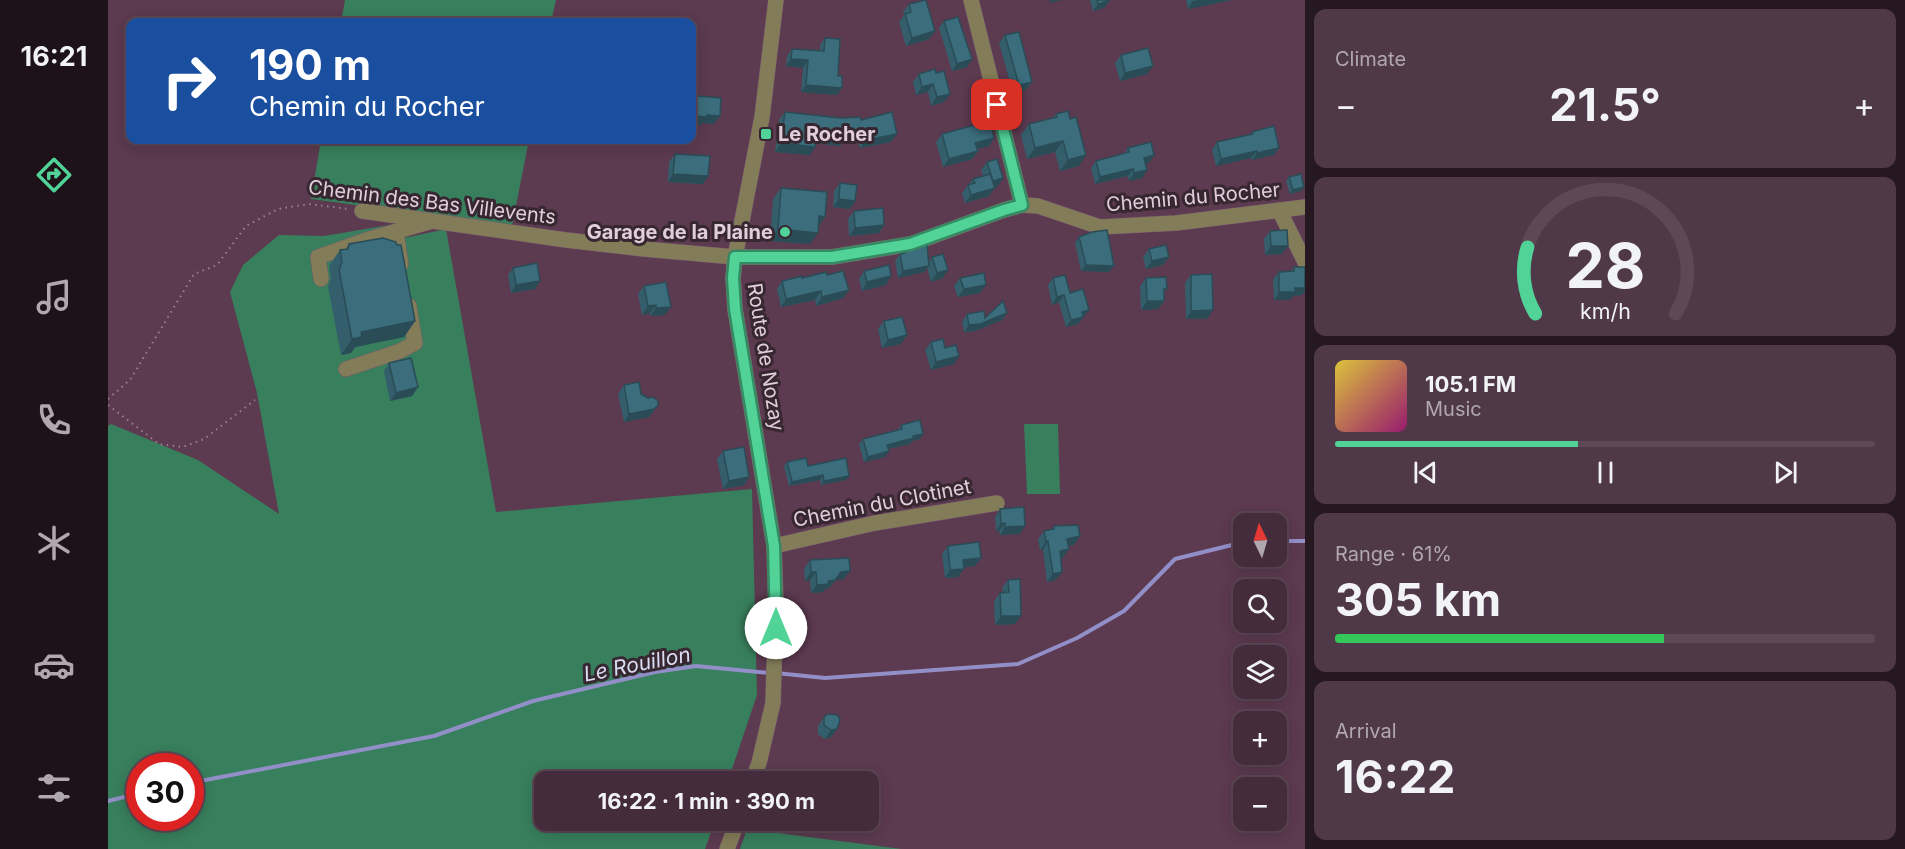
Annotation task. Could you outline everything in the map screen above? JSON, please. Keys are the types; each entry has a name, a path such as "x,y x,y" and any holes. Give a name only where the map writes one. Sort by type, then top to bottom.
{"street":[{"name":"Route de Nozay","path":"756,771 773,703 774,546 735,309 733,278 762,117 776,0"},
{"path":"971,0 1022,205"},
{"name":"Chemin du Rocher","path":"735,257 832,257 910,244 1022,205 1038,206 1100,227 1176,223 1305,207"},
{"path":"1279,210 1305,262"},
{"name":"Chemin des Bas Villevents","path":"362,211 566,240 735,257"},
{"path":"321,279 318,257 435,221"},
{"path":"346,369 400,351 415,343 396,232"},
{"name":"Chemin du Clotinet","path":"774,546 875,523 997,503"},
{"path":"727,849 734,831"}],"path":[{"name":"Chemin des Bas Villevents","path":"108,399 130,380 194,274 217,265 246,226 278,208 309,204 362,211"},
{"path":"108,405 159,444 183,447 204,439 255,400"}],"green space":[{"path":"345,0 556,0 552,18 342,18"},
{"path":"320,144 528,144 512,226 311,199"},
{"path":"401,223 404,238 446,229 496,512 752,489 757,695 731,771 534,771 534,831 711,831 705,849 108,849 108,426 111,424 198,460 279,514 257,393 230,292 243,265 279,235 324,236"},
{"path":"1024,424 1058,424 1060,494 1027,494"},
{"path":"746,831 762,831 902,849 740,849"}],"building":[{"path":"926,0 935,31 912,38 905,14 911,12 909,4"},
{"path":"1097,0 1109,0 1109,1 1098,4"},
{"path":"958,17 972,59 957,64 944,21"},
{"path":"1019,32 1032,82 1019,85 1005,35"},
{"path":"825,38 840,39 838,76 842,76 842,88 806,85 808,60 791,59 792,49 824,51"},
{"path":"1148,48 1153,66 1125,73 1121,55"},
{"path":"935,69 936,73 944,71 950,94 937,97 933,84 922,87 919,74"},
{"path":"697,96 721,98 720,116 696,116"},
{"path":"1068,111 1070,119 1076,117 1086,155 1068,160 1063,141 1035,148 1029,124 1057,117 1056,114"},
{"path":"785,112 841,118 860,117 861,120 892,112 897,134 866,140 864,133 845,134 846,138 817,134 815,147 781,143"},
{"path":"990,121 994,138 975,143 978,151 949,159 942,134"},
{"path":"1274,126 1279,148 1221,159 1217,142 1253,134 1252,132"},
{"path":"1151,142 1154,155 1144,158 1147,170 1134,173 1133,169 1100,177 1096,161 1129,152 1128,148"},
{"path":"675,154 710,156 708,176 673,174"},
{"path":"997,159 1003,178 993,181 987,162"},
{"path":"990,174 995,188 971,195 968,185 975,183 973,179"},
{"path":"1301,174 1304,187 1293,190 1289,177"},
{"path":"840,183 857,185 855,201 839,199"},
{"path":"781,188 827,192 825,217 819,216 818,233 778,229"},
{"path":"883,208 884,225 855,228 854,211"},
{"path":"1107,230 1114,266 1086,265 1079,237"},
{"path":"1287,230 1288,246 1271,246 1270,231"},
{"path":"383,238 401,245 415,321 361,332 362,337 352,339 339,270 342,262 340,250 348,249 349,244"},
{"path":"927,244 929,266 903,271 900,254 905,253 904,249"},
{"path":"1166,245 1169,257 1152,261 1149,249"},
{"path":"943,254 948,270 937,273 932,257"},
{"path":"537,263 540,281 516,285 513,268"},
{"path":"889,265 891,276 867,282 864,271"},
{"path":"1294,267 1305,267 1305,288 1295,288 1295,292 1279,292 1279,272 1294,271"},
{"path":"843,271 849,290 822,297 821,291 786,299 782,281"},
{"path":"984,273 986,285 964,289 960,278"},
{"path":"1212,274 1213,310 1191,311 1191,275"},
{"path":"1065,275 1070,293 1083,289 1089,310 1082,312 1083,317 1071,320 1064,295 1057,297 1053,278"},
{"path":"1166,277 1167,289 1164,289 1164,301 1147,301 1146,278"},
{"path":"666,282 671,307 648,306 644,286"},
{"path":"1003,301 1007,313 980,324 969,325 967,314 984,311 985,318"},
{"path":"902,317 907,335 888,340 884,321"},
{"path":"943,339 945,348 956,345 959,356 936,362 931,342"},
{"path":"411,358 418,387 396,393 389,363"},
{"path":"639,382 641,394 648,398 653,397 658,401 658,405 654,409 629,414 624,385"},
{"path":"920,420 923,434 887,445 889,451 868,457 863,439 902,429 901,425"},
{"path":"744,447 749,477 729,481 723,451"},
{"path":"806,458 808,466 846,458 849,476 824,481 823,475 792,482 787,462"},
{"path":"1024,507 1025,526 1005,527 1005,523 1001,524 1000,509"},
{"path":"1078,525 1080,536 1067,539 1069,549 1060,551 1062,572 1053,574 1048,541 1046,542 1044,531 1054,529 1054,526"},
{"path":"979,542 981,558 963,560 964,569 950,570 948,546"},
{"path":"849,558 850,571 841,572 835,580 828,581 829,584 817,585 816,572 811,572 810,560"},
{"path":"1020,579 1021,616 1001,616 1000,593 1009,592 1008,580"},
{"path":"828,714 837,715 840,719 837,729 831,730 824,725 824,717"}],"waterway":[{"name":"Le Rouillon","path":"1287,541 1305,541"},
{"name":"Le Rouillon","path":"776,673 825,678 1018,664 1077,638 1124,611 1175,559 1233,545"},
{"name":"Le Rouillon","path":"204,780 434,736 533,701 655,672 696,666 769,673"},
{"name":"Le Rouillon","path":"108,801 126,796"}],"place":[{"name":"Le Rocher","path":"766,134"},
{"name":"Garage de la Plaine","path":"785,232"}],"route":[{"path":"776,628 774,546 735,309 733,278 735,257 832,257 910,244 1022,205 997,105"}]}
